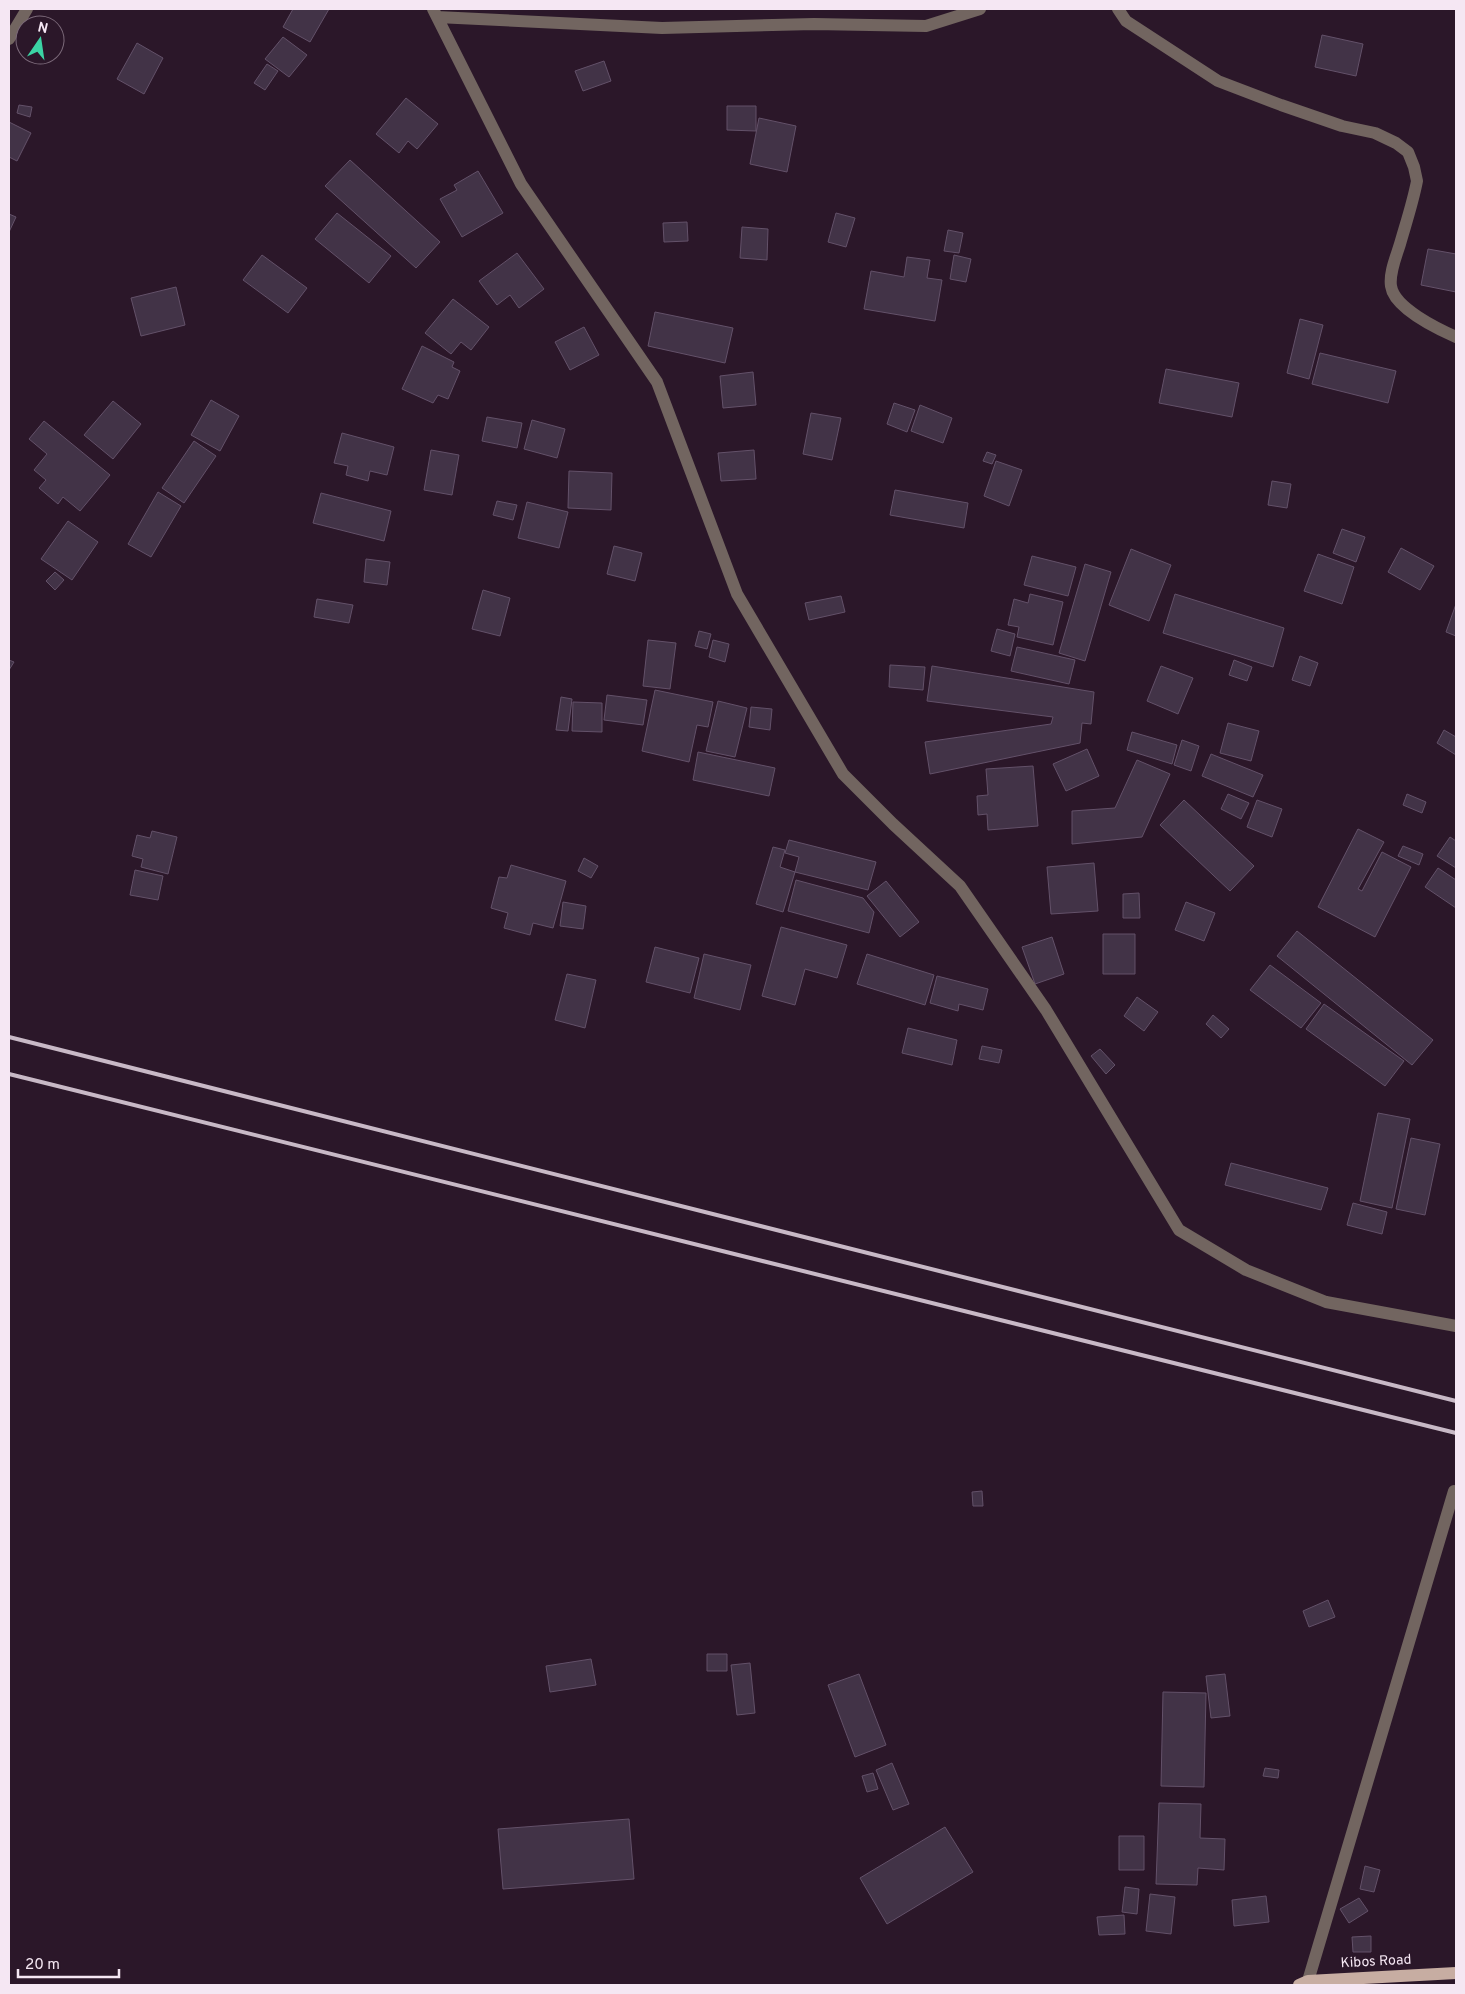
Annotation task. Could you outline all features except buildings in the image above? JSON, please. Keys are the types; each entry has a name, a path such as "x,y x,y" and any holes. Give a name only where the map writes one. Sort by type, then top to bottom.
{"main road":[{"name":"Kibos Road","path":"1304,1983 1456,1973"}],"street":[{"path":"9,39 27,9"},
{"path":"435,13 662,28 814,24 926,26 980,9"},
{"path":"1118,9 1126,21 1218,81 1325,120 1376,133 1396,143 1408,152 1417,181 1392,270 1391,286 1396,298 1408,309 1420,318 1456,337"},
{"path":"435,13 521,184 657,382 737,594 843,774 893,824 960,886 1046,1010 1179,1230 1246,1270 1326,1302 1456,1326"},
{"path":"1304,1983 1454,1491"}],"railway":[{"path":"9,1037 1456,1401"},
{"path":"9,1074 1456,1433"}]}
